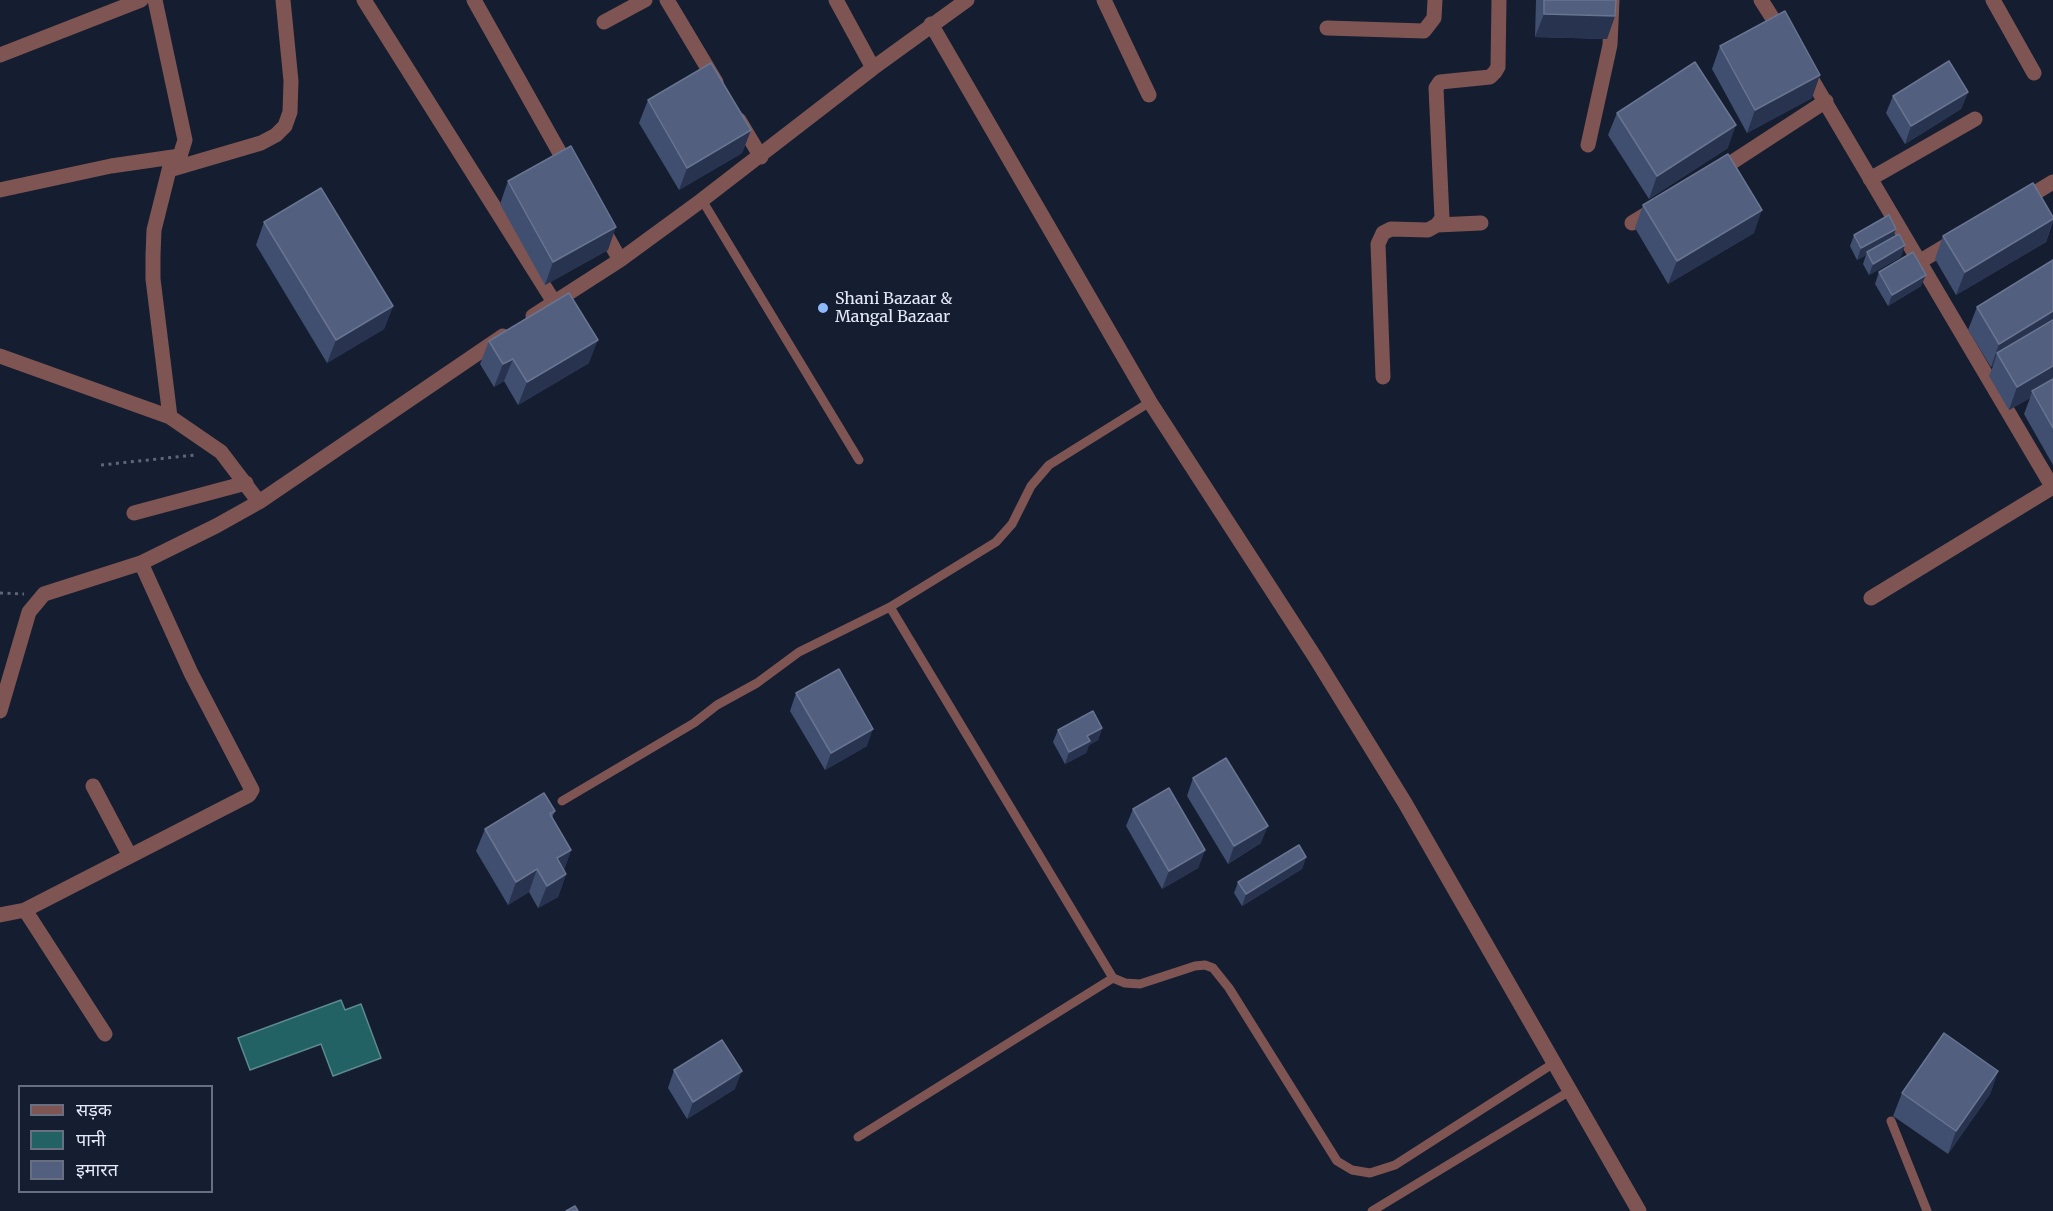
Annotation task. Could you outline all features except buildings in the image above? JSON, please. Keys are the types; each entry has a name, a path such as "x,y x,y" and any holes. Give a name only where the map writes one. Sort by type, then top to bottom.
{"street":[{"path":"0,55 141,0"},
{"path":"154,0 185,140 180,156 170,170 154,230 153,263 170,417"},
{"path":"170,170 261,143 276,135 285,126 290,112 291,81 283,0"},
{"path":"364,0 554,302"},
{"path":"474,0 579,187"},
{"path":"604,22 645,0"},
{"path":"667,0 760,157"},
{"path":"836,0 873,68"},
{"path":"0,711 29,612 44,594 141,563 259,502 519,325 620,260 760,157 931,24 967,0"},
{"path":"1104,0 1149,95"},
{"path":"1328,28 1424,31 1434,18 1435,0"},
{"path":"1383,377 1378,244 1383,233 1391,229 1428,230 1437,225 1442,218 1436,88 1440,82 1490,77 1495,72 1498,67 1499,0"},
{"path":"1588,145 1610,45 1612,0"},
{"path":"1761,0 1826,101 2053,488 1871,598"},
{"path":"1993,0 2034,73"},
{"path":"931,24 1150,402 1315,657 1381,764 1639,1211"},
{"path":"1700,182 1826,101"},
{"path":"1870,179 1975,119"},
{"path":"0,190 111,166 180,156"},
{"path":"2031,196 2053,182"},
{"path":"1632,223 1671,200"},
{"path":"591,208 620,260"},
{"path":"1437,225 1481,223"},
{"path":"1919,262 1970,231"},
{"path":"0,356 170,417 221,452 259,502"},
{"path":"134,513 246,483"},
{"path":"0,915 25,910 249,795 252,790 191,673 141,563"},
{"path":"93,786 130,856"},
{"path":"25,910 105,1035"}],"lane":[{"path":"702,200 859,460"},
{"path":"562,801 694,723 717,705 757,683 799,652 890,607 996,542 1012,524 1031,486 1049,465 1150,402"},
{"path":"890,607 1113,978 1125,983 1140,984 1195,966 1205,964 1213,968 1229,988 1325,1146 1337,1161 1352,1170 1370,1173 1395,1165 1554,1063"},
{"path":"858,1137 1113,978"},
{"path":"1372,1211 1570,1091"},
{"path":"1891,1121 1927,1211"}],"path":[{"path":"101,465 221,452"}],"water":[{"path":"341,1000 345,1010 361,1004 381,1058 333,1076 321,1044 250,1070 238,1038"}],"place":[{"name":"Shani Bazaar & Mangal Bazaar","path":"823,308"}]}
